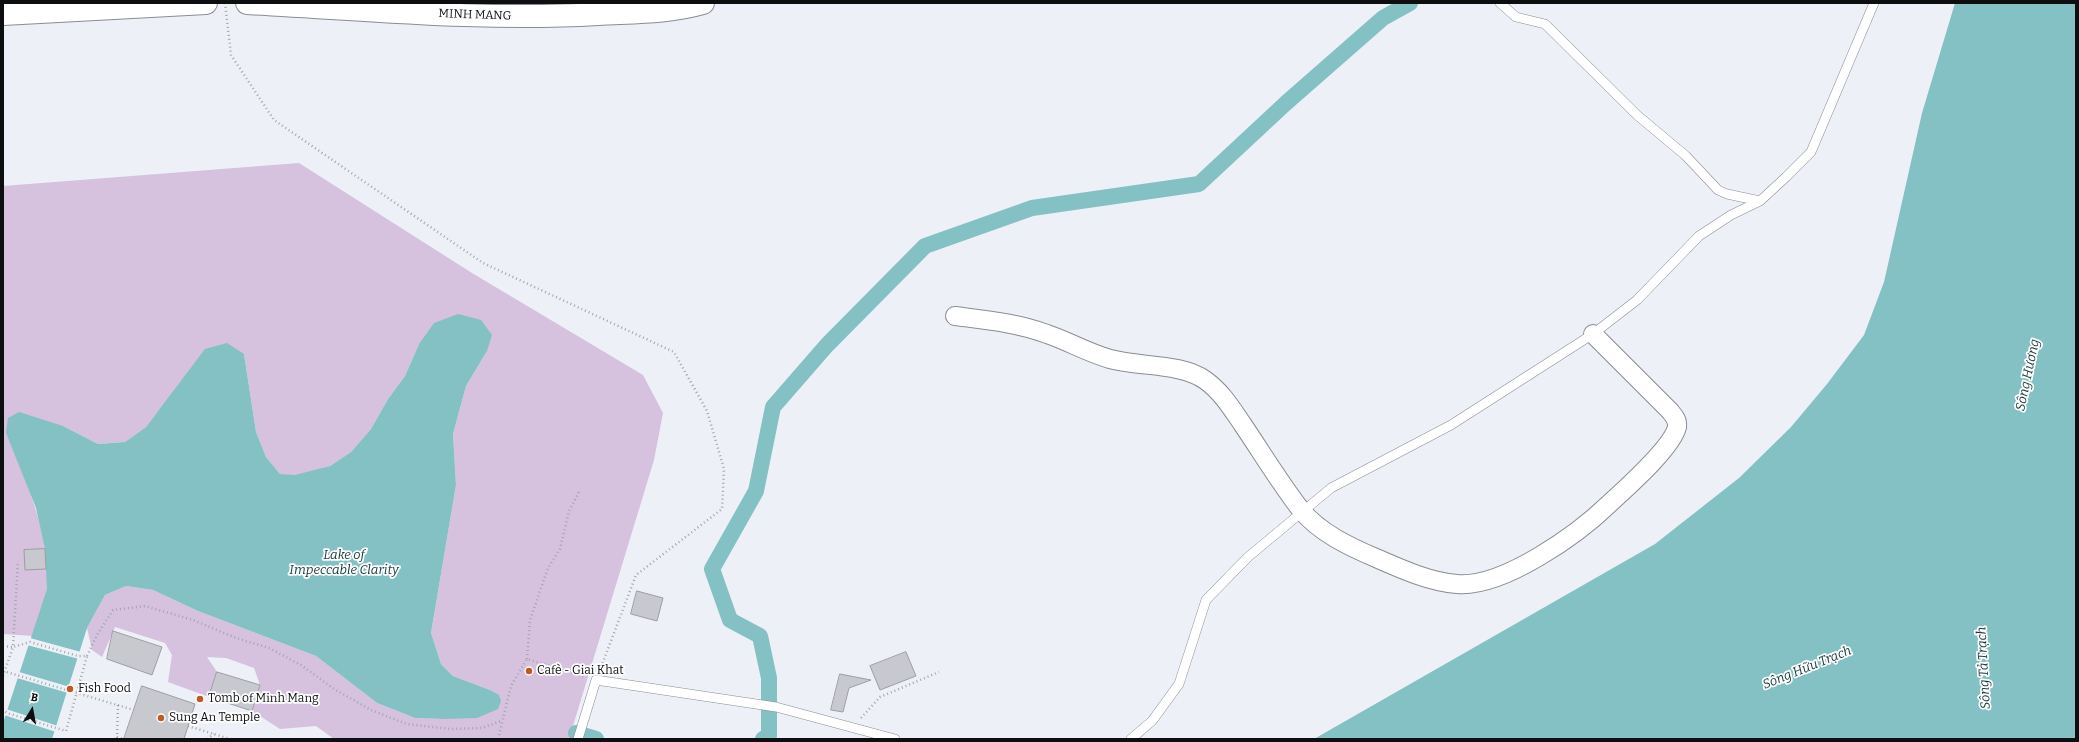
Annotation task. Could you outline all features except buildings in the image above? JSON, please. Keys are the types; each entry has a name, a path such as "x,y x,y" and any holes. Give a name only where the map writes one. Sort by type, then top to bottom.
{"highway":[{"path":"3,14 194,3"},
{"name":"MINH MANG","path":"247,3 420,8 450,16 556,17 702,3"}],"street":[{"path":"955,316 1000,322 1038,331 1108,358 1180,370 1204,379 1224,398 1303,512 1332,536 1366,554 1390,564 1443,582 1458,584 1485,581 1511,572 1538,556 1594,518 1647,467 1668,443 1677,426 1676,419 1670,411 1593,334"}],"lane":[{"path":"1500,3 1516,17 1545,24 1637,115 1686,156 1718,190 1727,194 1760,201"},
{"path":"1131,739 1152,720 1179,684 1206,600 1248,557 1331,488 1451,425 1593,334 1637,300 1700,236 1731,215 1760,201 1811,152 1874,3"},
{"path":"578,739 596,680 776,707 895,739"}],"path":[{"path":"225,3 231,55 274,120 483,264 674,352 704,405 724,469 722,509 636,575 596,680 527,659"},
{"path":"498,739 511,686 527,659 530,620 548,568 560,549 569,510 579,492"},
{"path":"3,676 13,647 18,561"},
{"path":"3,709 7,712 66,731 87,656 97,635 113,610 145,606 193,620 236,638 269,648 301,665 334,689 371,710 407,724 451,729 482,728 502,721"},
{"path":"3,646 13,647 30,642 78,656 87,656"},
{"path":"4,671 134,710"},
{"path":"853,727 880,697 939,672"},
{"path":"118,705 117,737 124,739"},
{"path":"188,726 230,739"},
{"path":"207,739 214,734"}],"shaded area":[{"path":"299,163 472,273 643,375 663,413 654,460 569,739 334,739 316,726 280,729 252,711 260,685 254,668 226,658 207,657 217,672 209,697 168,682 172,655 165,643 115,627 102,657 92,650 87,628 105,595 126,586 153,590 198,611 316,656 377,703 415,718 443,719 490,690 453,676 441,664 431,633 456,485 453,434 466,386 487,351 419,344 405,376 388,399 371,429 351,452 330,466 295,476 280,474 266,457 256,432 244,354 163,405 146,427 125,442 98,444 63,426 6,433 36,509 45,550 47,589 43,607 33,636 3,634 3,186"}],"water":[{"path":"1955,3 2076,3 2076,739 1314,739 1655,544 1739,478 1791,427 1827,384 1864,335 1884,282 1922,113"},
{"name":"Lake of Impeccable Clarity","path":"458,314 481,320 492,335 487,351 466,386 453,434 456,485 431,633 441,664 453,676 499,695 501,701 498,709 477,718 415,718 377,703 316,656 198,611 153,590 126,586 105,595 87,628 52,739 3,739 3,723 47,589 45,549 36,508 6,433 8,418 19,412 63,426 98,444 125,442 146,427 205,349 227,343 244,354 256,432 266,457 280,474 295,475 330,466 351,452 371,429 388,399 405,376 419,344 434,323"}],"pier":[{"path":"30,638 81,652 79,659 27,645"},
{"path":"19,672 70,687 68,693 17,678"},
{"path":"6,709 58,726 56,732 4,715"}],"waterway":[{"path":"763,739 769,736 769,678 760,636 730,620 712,569 756,491 773,407 827,345 925,246 1032,208 1199,184 1286,103 1383,18 1410,3"},
{"path":"576,733 596,739"}],"place":[{"name":"Cafè - Giai Khat","path":"529,671"},
{"name":"Fish Food","path":"70,689"},
{"name":"Tomb of Minh Mang","path":"200,699"},
{"name":"Sung An Temple","path":"161,718"}],"water label":[{"name":"Sông Hương","path":"2028,375"},
{"name":"Sông Hữu Trạch","path":"1807,668"},
{"name":"Sông Tả Trạch","path":"1984,668"}]}
